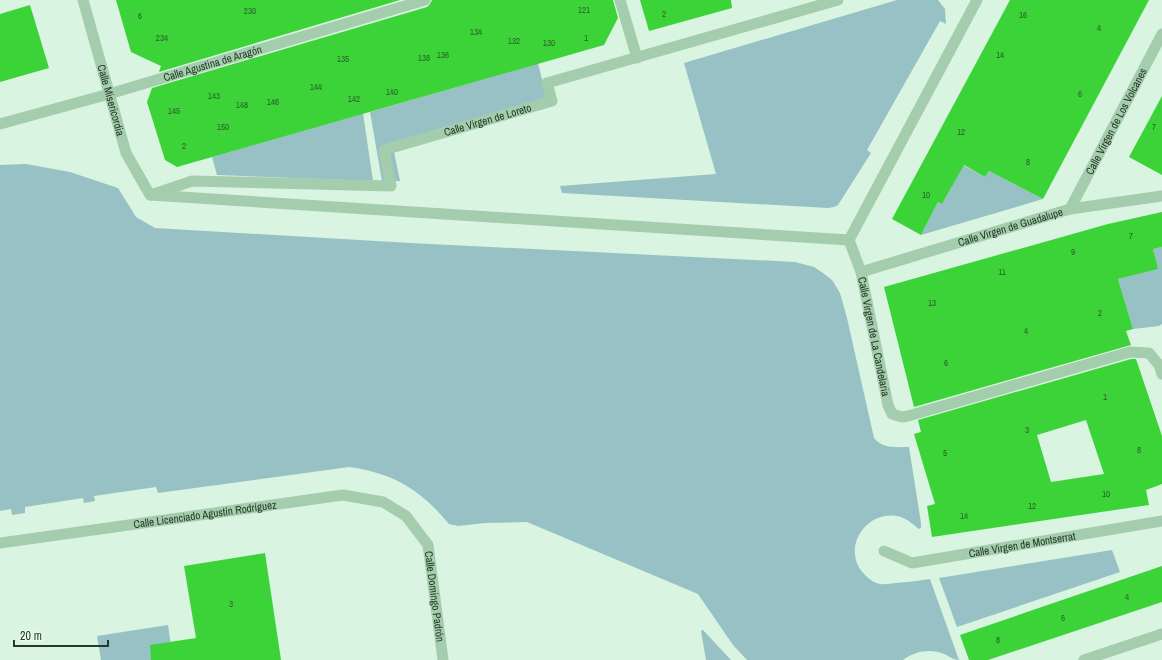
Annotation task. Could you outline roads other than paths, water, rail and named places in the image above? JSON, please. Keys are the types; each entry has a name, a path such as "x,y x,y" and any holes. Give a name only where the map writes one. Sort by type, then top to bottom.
{"street":[{"name":"Calle Misericordia","path":"83,0 126,152 150,195"},
{"name":"Calle Agustina de Aragón","path":"0,124 109,94 425,0"},
{"path":"620,0 637,58"},
{"name":"Calle Virgen de Loreto","path":"150,195 192,181 391,186 384,150 552,101 547,83 838,0"},
{"path":"150,195 849,240 976,0"},
{"name":"Calle Virgen de Los Volcanes","path":"1070,209 1162,34"},
{"name":"Calle Virgen de Guadalupe","path":"861,272 1070,209 1162,196"},
{"name":"Calle Virgen de La Candelaria","path":"849,240 861,272 888,405 892,414 908,416 1130,352 1149,353 1159,365 1162,374"},
{"name":"Calle Licenciado Agustín Rodríguez","path":"0,543 343,495 383,502 406,516"},
{"name":"Calle Domingo Padrón","path":"406,516 428,546 443,660"},
{"name":"Calle Virgen de Montserrat","path":"884,551 912,563 1162,521"},
{"path":"1084,660 1162,634"}]}
